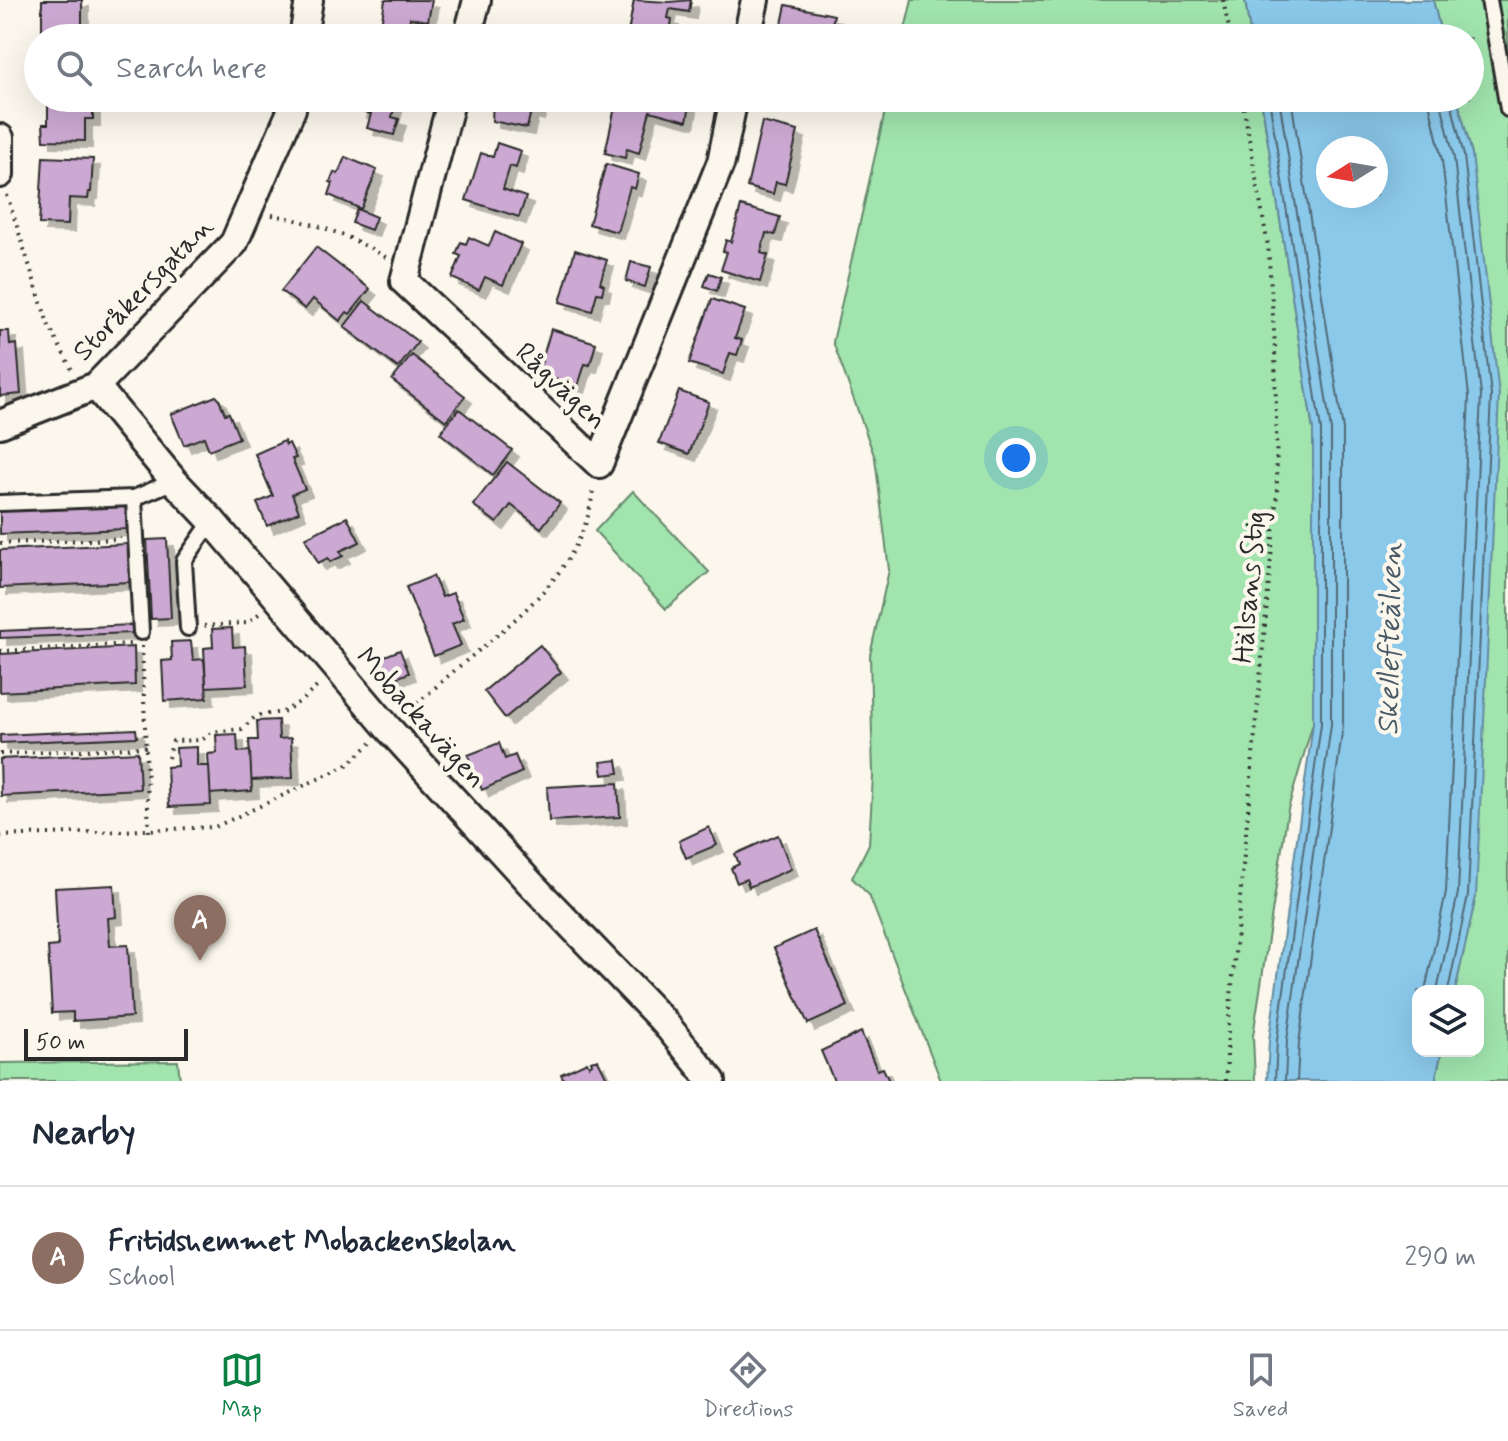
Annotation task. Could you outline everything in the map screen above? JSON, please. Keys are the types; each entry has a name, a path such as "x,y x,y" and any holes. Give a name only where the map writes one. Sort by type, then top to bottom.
{"street":[{"path":"305,24 309,0"},
{"path":"471,24 477,0"},
{"path":"750,24 755,0"},
{"name":"Storåkersgatan","path":"0,424 90,388 234,243 291,112"},
{"path":"405,277 448,112"},
{"name":"Rågvägen","path":"405,277 404,281 599,464 721,162 731,112"},
{"path":"0,138 0,174"},
{"name":"Mobackavägen","path":"90,388 212,521 388,728 531,884 664,1022 712,1081"}],"lane":[{"path":"1489,0 1508,109"},
{"path":"0,503 134,498 174,481"},
{"path":"134,498 141,632"},
{"path":"188,628 184,561 212,521"}],"path":[{"path":"1223,0 1228,24"},
{"name":"Hälsans Stig","path":"1226,1081 1228,1030 1277,493 1275,345 1268,246 1244,112"},
{"path":"0,174 48,324 90,388"},
{"path":"248,211 304,221 337,234 392,261 405,277"},
{"path":"0,836 149,832 223,825 346,766 543,592 582,533 593,493 595,460"},
{"path":"0,543 136,538"},
{"path":"188,628 247,623 278,600"},
{"path":"0,651 141,644 149,832"},
{"path":"168,758 173,741 202,740 212,732 242,729 256,716 283,712 301,701 336,668"},
{"path":"0,754 146,747"}],"green space":[{"path":"912,0 1245,0 1249,24 906,24"},
{"path":"1433,0 1508,0 1508,1081 1435,1081 1441,1057 1484,1057 1484,985 1456,985 1476,896 1472,154 1461,112 1484,112 1484,24 1439,24"},
{"path":"885,112 1263,112 1313,430 1313,723 1288,809 1253,1036 1255,1081 941,1081 869,895 852,878 869,844 873,776 870,655 889,570 875,458 833,342"},
{"path":"633,491 709,572 666,609 595,531"},
{"path":"178,1061 180,1081 0,1081 0,1063"}],"water":[{"path":"1245,0 1433,0 1439,24 1249,24"},
{"name":"Skellefteälven","path":"1263,112 1461,112 1472,154 1499,395 1476,896 1456,985 1412,985 1412,1057 1441,1057 1435,1081 1267,1081 1269,1040 1313,724 1313,430"}],"building":[{"path":"42,0 82,0 82,24 42,24"},
{"path":"385,0 432,0 428,21 410,18 409,24 381,24"},
{"path":"634,0 691,0 689,12 670,9 668,18 672,19 671,24 630,24"},
{"path":"786,5 834,15 832,24 782,24"},
{"path":"48,112 93,112 93,119 85,119 85,141 44,140 43,124 48,124"},
{"path":"364,112 393,112 392,117 399,119 394,135 367,128 371,114"},
{"path":"492,112 531,112 527,128 492,121"},
{"path":"614,112 650,112 639,153 627,149 625,158 605,153"},
{"path":"654,112 689,112 687,121"},
{"path":"762,122 798,131 785,184 776,182 773,194 747,187"},
{"path":"497,143 521,151 516,168 510,166 503,189 526,197 519,217 466,200 481,153 493,157"},
{"path":"43,157 93,159 91,192 88,199 69,198 68,225 39,224"},
{"path":"345,157 377,170 361,209 329,195 334,172 338,174"},
{"path":"606,164 639,174 635,189 630,187 617,232 589,224"},
{"path":"741,206 780,217 775,235 766,233 761,253 768,255 760,282 721,270 727,252 723,251 726,240 731,242"},
{"path":"357,209 376,217 371,230 352,223"},
{"path":"495,232 521,244 503,285 485,277 479,290 452,278 461,256 456,254 461,242 466,244 469,237 489,246"},
{"path":"316,247 370,289 350,314 347,312 340,321 313,299 305,309 281,291"},
{"path":"575,250 607,260 600,283 604,285 602,294 597,293 592,311 560,302"},
{"path":"631,262 651,267 645,287 626,281"},
{"path":"709,273 721,277 717,291 704,286"},
{"path":"712,299 745,310 735,338 742,340 737,355 730,353 723,374 689,363"},
{"path":"364,301 418,342 398,368 344,327"},
{"path":"551,329 596,343 590,365 585,364 578,386 538,374"},
{"path":"0,331 9,331 10,345 17,344 21,394 0,396"},
{"path":"412,355 465,396 446,421 392,380"},
{"path":"679,391 709,402 689,454 659,443"},
{"path":"216,396 225,414 229,413 239,438 209,450 204,437 184,445 171,414"},
{"path":"459,409 512,450 493,475 440,433"},
{"path":"284,441 286,445 289,443 296,458 292,459 305,489 292,494 299,512 267,526 257,503 273,496 255,454"},
{"path":"507,462 560,503 541,528 511,505 497,523 473,505"},
{"path":"125,502 127,529 0,534 0,508"},
{"path":"347,517 360,542 340,551 343,556 318,563 305,538"},
{"path":"167,539 171,618 151,619 147,540"},
{"path":"128,544 130,582 0,588 0,550"},
{"path":"433,576 442,597 453,593 464,619 452,624 461,645 434,656 406,587"},
{"path":"132,625 132,633 0,638 0,631"},
{"path":"232,628 233,647 245,646 247,685 206,687 204,648 213,647 212,629"},
{"path":"191,641 193,660 204,659 207,698 164,701 162,661 172,660 171,642"},
{"path":"540,645 561,672 505,718 484,691"},
{"path":"134,647 135,685 0,692 0,654"},
{"path":"400,650 409,673 386,682 377,659"},
{"path":"278,720 279,739 291,738 293,778 251,780 249,740 258,740 257,721"},
{"path":"136,729 137,737 0,743 0,735"},
{"path":"237,734 238,752 250,751 252,791 210,794 208,754 217,753 216,735"},
{"path":"499,743 505,759 515,755 522,772 482,790 468,755"},
{"path":"197,747 197,766 209,766 211,805 169,807 167,767 177,766 176,748"},
{"path":"138,752 140,789 1,796 0,759"},
{"path":"617,760 619,773 603,775 601,762"},
{"path":"618,783 620,817 549,821 547,787"},
{"path":"709,827 717,845 686,858 679,841"},
{"path":"778,835 791,869 749,887 746,879 737,883 731,868 739,864 735,854"},
{"path":"114,885 116,917 108,918 110,946 128,945 132,1017 73,1021 73,1012 52,1013 48,947 58,946 55,888"},
{"path":"814,930 848,1006 808,1024 774,948"},
{"path":"861,1032 877,1070 883,1068 889,1081 834,1081 821,1051"},
{"path":"598,1060 607,1078 600,1081 564,1081 561,1074 587,1062 589,1066 591,1061"}],"place":[{"name":"Fritidshemmet Mobackenskolan","path":"200,961"}]}
